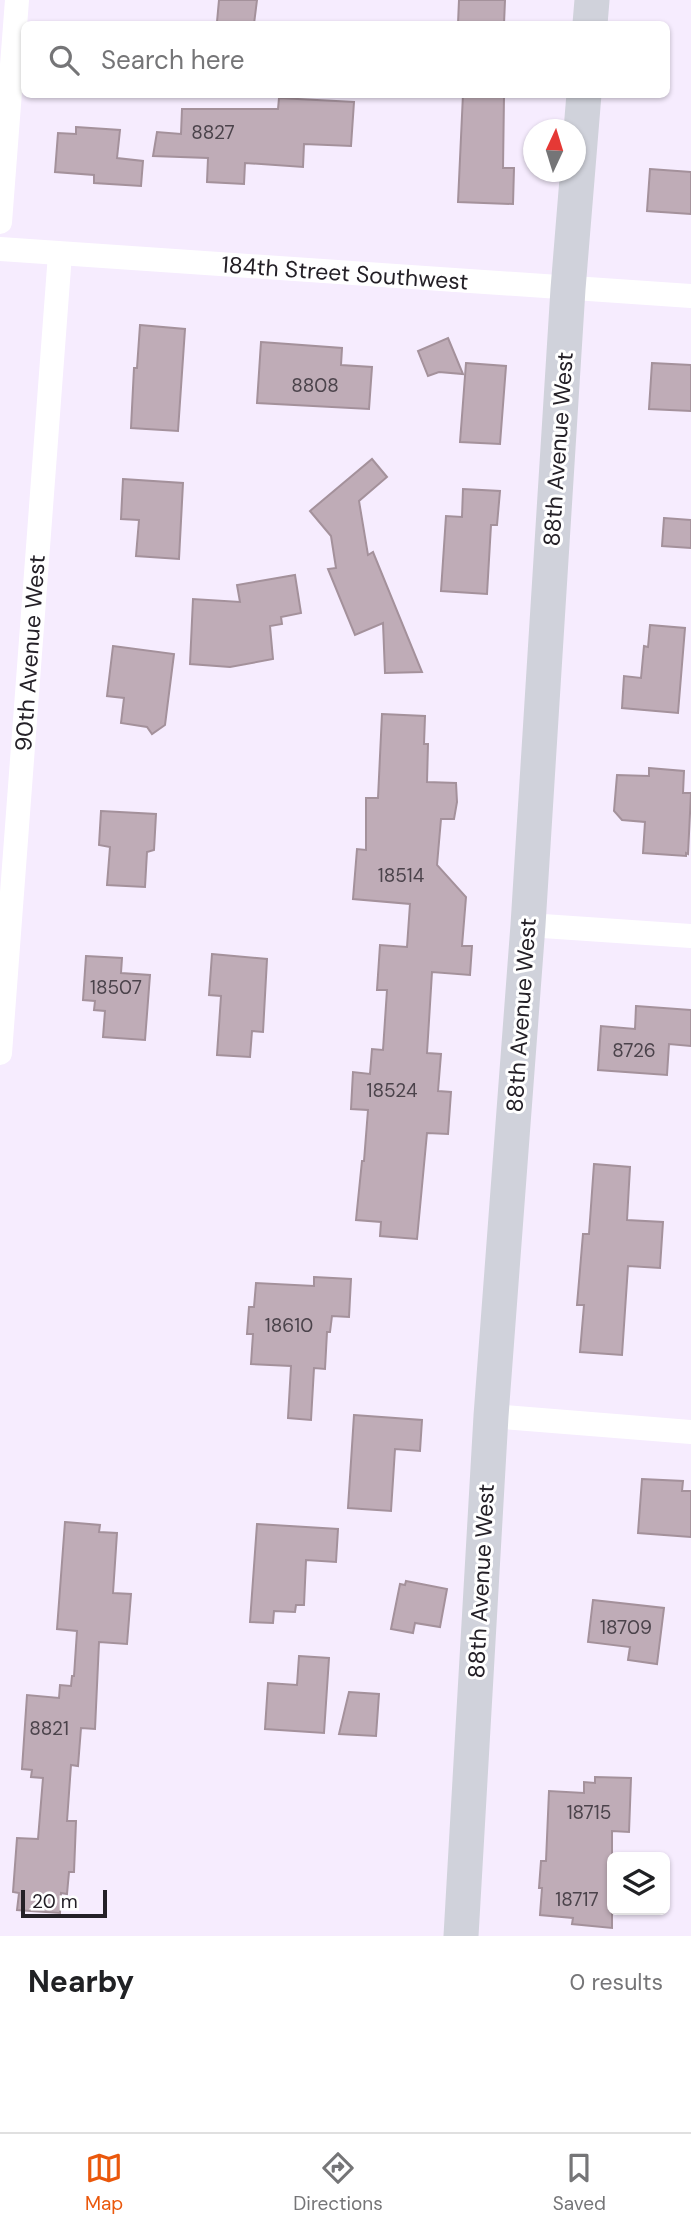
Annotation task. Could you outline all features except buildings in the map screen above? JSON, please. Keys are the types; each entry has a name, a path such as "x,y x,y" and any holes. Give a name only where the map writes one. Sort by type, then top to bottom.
{"street":[{"path":"0,222 17,0"},
{"path":"590,21 592,0"},
{"name":"88th Avenue West","path":"461,1936 491,1416 528,925 584,98"},
{"name":"184th Street Southwest","path":"0,249 691,296"},
{"name":"90th Avenue West","path":"0,1053 60,254"},
{"path":"528,925 691,936"},
{"path":"491,1416 691,1432"}]}
